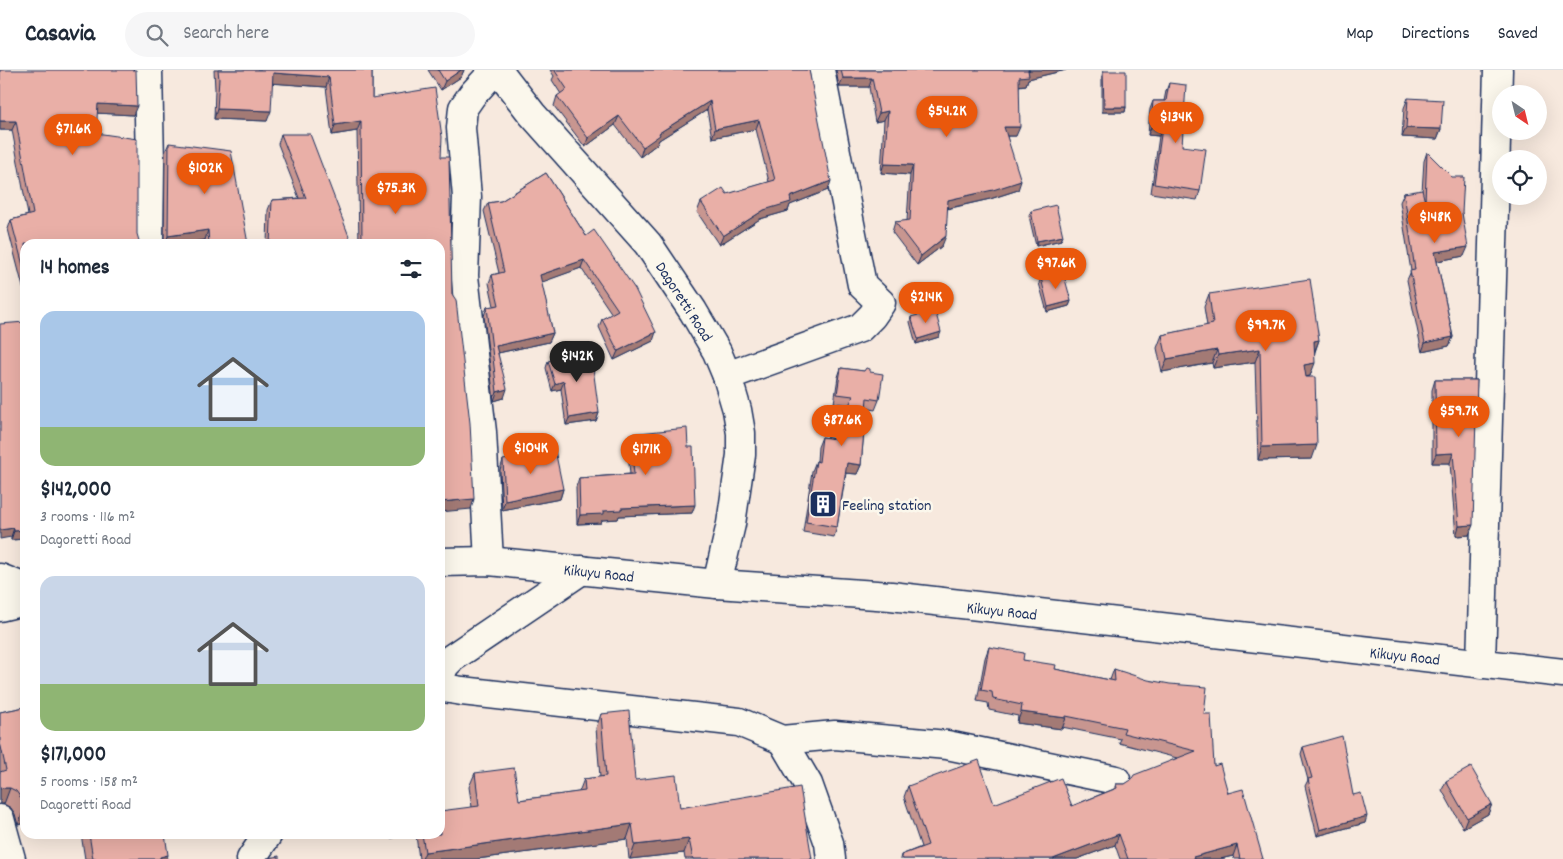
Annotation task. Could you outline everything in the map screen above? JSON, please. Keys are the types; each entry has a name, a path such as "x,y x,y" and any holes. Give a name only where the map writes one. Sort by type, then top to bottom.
{"street":[{"path":"148,70 149,239"},
{"path":"489,561 482,432 464,276 467,197 462,128 463,108 481,84 496,70"},
{"name":"Dagoretti Road","path":"496,70 532,114 648,244 693,311 717,352 727,376 737,410 741,433 741,455 731,524 717,584"},
{"path":"727,376 860,328 881,303 862,286 820,70"},
{"path":"1481,664 1498,70"},
{"name":"Kikuyu Road","path":"445,562 489,561 717,584 891,596 1563,673"},
{"path":"445,665 452,658 582,570"},
{"path":"0,578 20,586"},
{"path":"0,607 20,602"},
{"path":"445,688 739,722 782,740 835,735 947,745 1116,780"},
{"path":"782,740 808,784 829,843 831,859"},
{"path":"0,819 11,859"},
{"path":"251,859 265,839"}],"building":[{"path":"0,70 136,70 137,106 98,104 96,133 137,139 138,239 20,239 20,254 11,220 33,214 16,121 0,121"},
{"path":"218,70 372,70 372,98 435,88 442,137 441,157 449,157 452,294 456,300 470,423 474,499 445,502 445,239 362,239 361,121 335,125 329,77 273,73 271,111 217,109"},
{"path":"438,70 461,70 445,81"},
{"path":"809,70 831,181 790,197 791,202 764,210 723,236 701,202 723,188 727,194 775,180 759,120 715,129 710,101 659,133 660,135 643,147 619,116 588,138 557,96 567,89 555,71"},
{"path":"841,70 1028,70 1029,76 1019,77 1020,127 1004,127 1021,181 993,190 948,200 946,236 921,256 895,222 910,220 913,165 884,164 888,111 879,113 872,78 843,78"},
{"path":"1103,71 1126,71 1126,107 1104,107"},
{"path":"1169,83 1186,85 1182,146 1206,149 1200,191 1154,184 1162,128 1151,127 1153,101 1166,101"},
{"path":"1408,98 1443,100 1441,129 1406,128"},
{"path":"281,134 310,134 350,239 270,239 272,200 306,198"},
{"path":"169,143 231,151 247,239 209,239 208,230 168,236"},
{"path":"1427,152 1452,177 1464,177 1462,213 1468,247 1435,252 1453,337 1425,343 1410,271 1415,270 1404,193 1422,190 1425,202"},
{"path":"546,173 586,236 594,230 635,289 656,332 618,351 602,319 618,310 584,260 540,275 553,333 496,346 507,389 497,392 487,307 499,305 492,275 504,272 488,203 501,201"},
{"path":"1056,205 1063,236 1037,241 1031,211"},
{"path":"1063,272 1071,301 1048,307 1041,278"},
{"path":"1310,279 1319,340 1314,341 1315,363 1304,365 1306,377 1315,377 1317,445 1262,447 1260,349 1218,355 1217,350 1167,359 1162,335 1213,324 1209,294"},
{"path":"935,310 941,332 918,339 911,317"},
{"path":"20,322 20,530 14,531 14,528 0,530 0,324"},
{"path":"588,350 593,368 599,413 569,418 564,381 555,384 548,361"},
{"path":"841,368 864,371 866,368 870,369 870,372 883,374 879,400 867,398 861,465 847,463 837,527 806,522 816,461 819,462 822,437 835,439 853,396 837,394"},
{"path":"1435,380 1477,380 1473,525 1459,526 1453,453 1436,454"},
{"path":"687,428 688,447 693,447 695,505 621,508 621,510 604,511 604,514 580,515 579,478 634,474 630,434"},
{"path":"555,450 563,489 505,501 503,460"},
{"path":"989,647 1024,653 1023,660 1056,665 1055,669 1115,681 1114,669 1148,680 1207,687 1204,714 1211,714 1214,766 1220,764 1228,793 1243,789 1263,859 1240,859 1237,845 1193,857 1194,859 1128,859 1119,834 1053,859 903,859 901,855 928,845 908,786 979,760 994,804 1061,778 1072,806 1117,788 1116,784 1125,784 1134,775 1196,751 1123,733 1125,728 1066,716 1066,718 1021,712 1022,705 993,699 992,692 981,690"},
{"path":"20,708 20,797 16,791 10,788 0,789 0,772 6,770 0,742 0,712"},
{"path":"629,711 635,780 676,775 680,808 800,787 812,859 693,859 689,839 635,845 632,824 425,852 423,839 445,839 445,810 479,806 475,773 514,768 519,800 585,791 584,779 606,776 601,714"},
{"path":"1342,736 1353,795 1361,793 1367,816 1320,830 1308,779 1312,778 1303,747"},
{"path":"1471,767 1492,804 1467,818 1446,781"},
{"path":"90,839 166,839 168,855 160,857 160,859 93,859"},
{"path":"279,856 279,859 267,859 267,858"}],"place":[{"name":"Feeling station","path":"823,504"}]}
